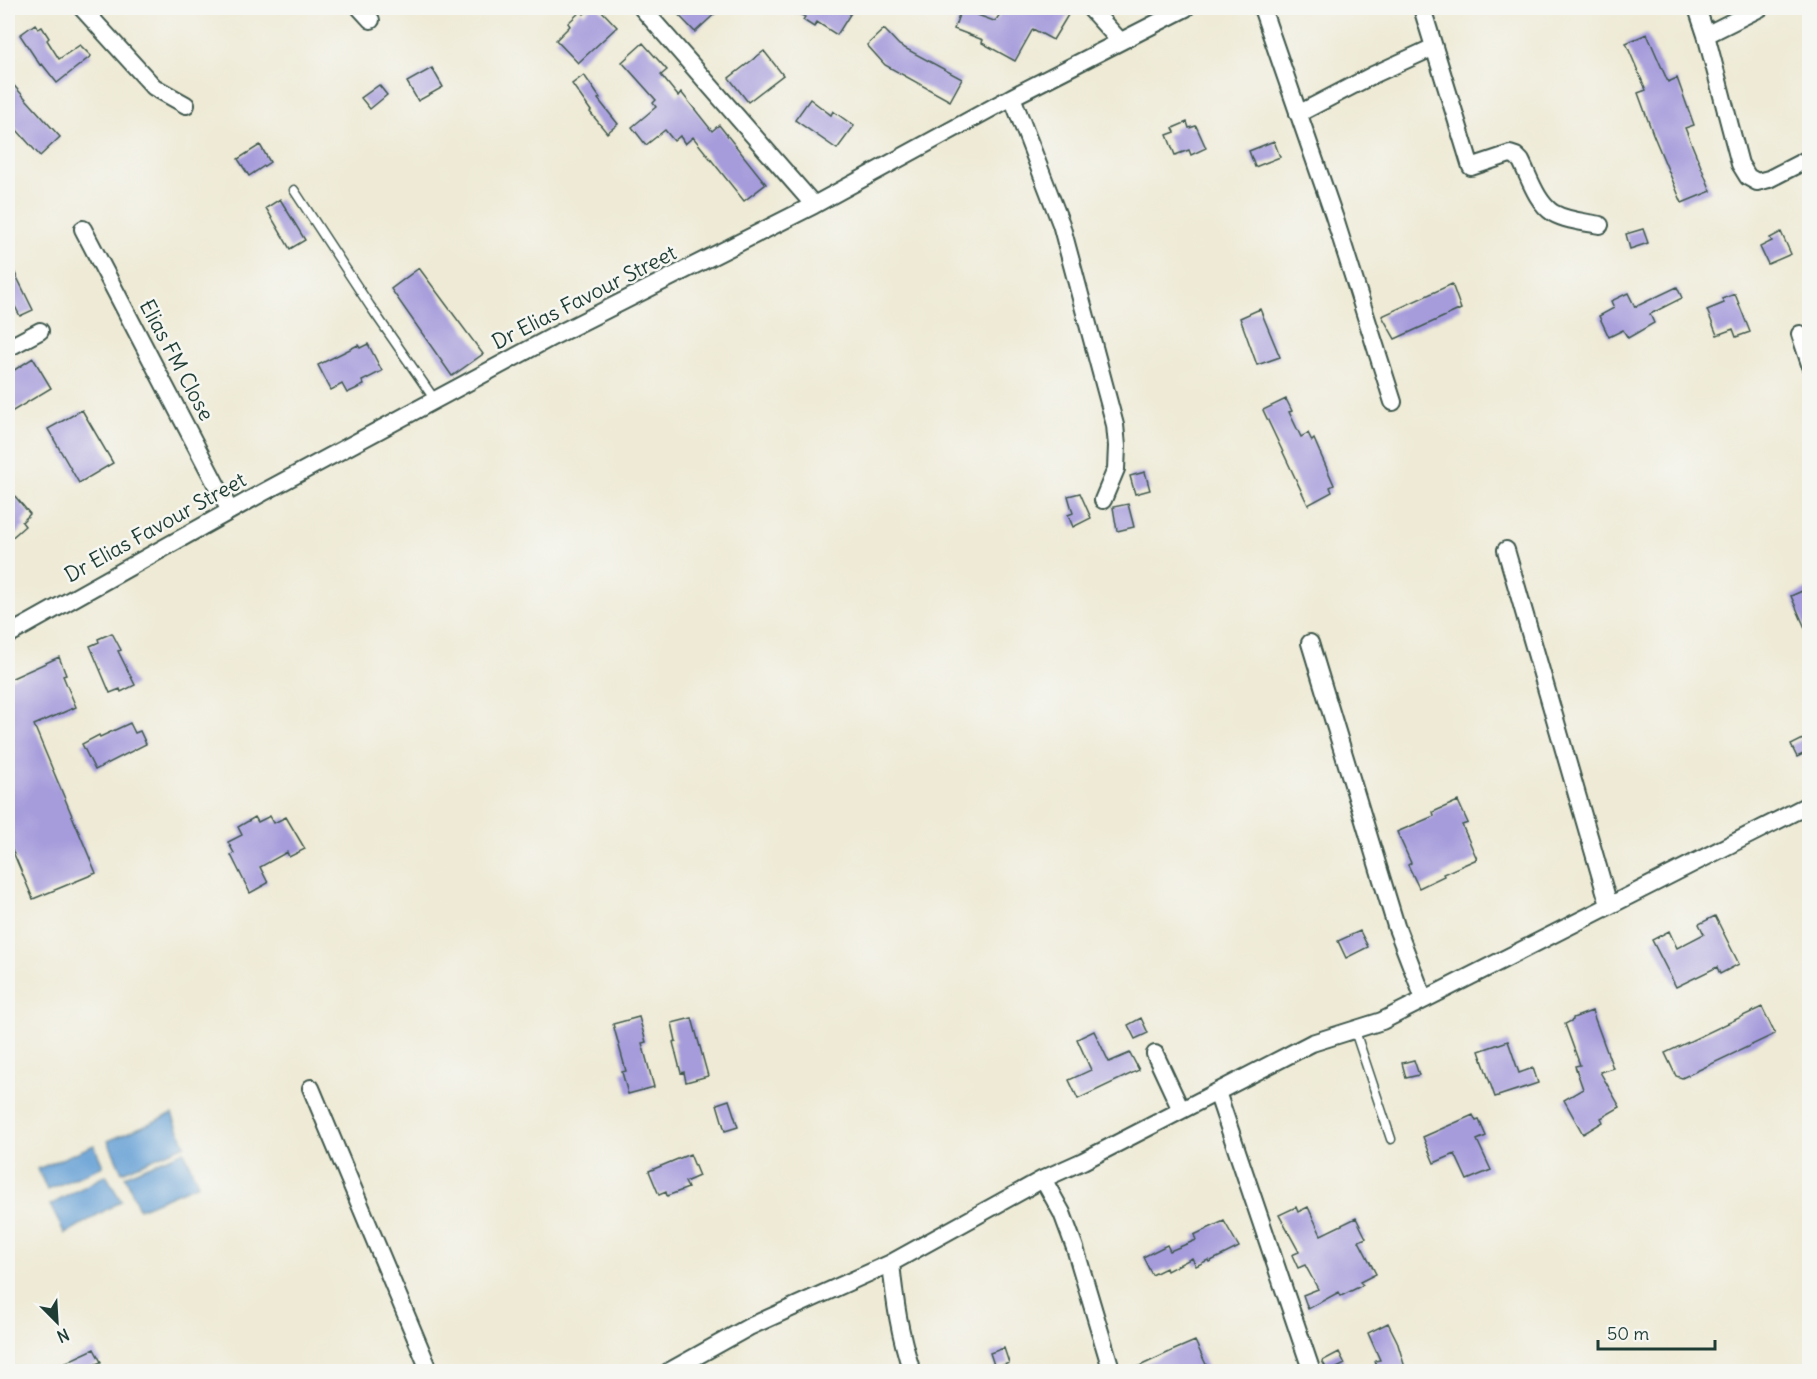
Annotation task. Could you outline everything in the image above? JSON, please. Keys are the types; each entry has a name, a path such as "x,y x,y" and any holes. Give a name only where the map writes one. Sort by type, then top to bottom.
{"street":[{"path":"82,8 154,87 186,105"},
{"path":"642,8 814,205"},
{"path":"1090,8 1120,41"},
{"name":"Dr Elias Favour Street","path":"8,635 435,400 593,316 814,205 1012,97 1186,8"},
{"path":"1262,8 1334,216 1393,402"},
{"path":"1422,8 1471,166 1510,154 1516,156 1521,161 1541,200 1552,213 1600,225"},
{"path":"1697,8 1740,165 1748,177 1757,182 1769,180 1809,158"},
{"path":"1706,35 1760,8"},
{"path":"1298,114 1373,75 1434,47"},
{"path":"1012,97 1061,224 1115,424 1116,469 1103,500"},
{"name":"Elias FM Close","path":"83,229 230,511"},
{"path":"8,348 40,331"},
{"path":"1800,334 1809,364"},
{"path":"1506,550 1610,905"},
{"path":"1310,643 1396,926 1424,999"},
{"path":"668,1371 749,1327 891,1263 1042,1179 1083,1161 1312,1043 1382,1021 1809,804"},
{"path":"1155,1054 1182,1110"},
{"path":"311,1088 430,1371"},
{"path":"1217,1092 1312,1371"},
{"path":"1042,1179 1062,1213 1076,1248 1112,1371"},
{"path":"891,1263 895,1309 912,1371"}],"lane":[{"path":"294,190 435,400"},
{"path":"1354,1031 1390,1139"}],"water":[{"path":"172,1114 185,1145 122,1172 108,1141"},
{"path":"94,1145 103,1166 47,1190 38,1169"},
{"path":"184,1151 198,1184 139,1209 125,1176"},
{"path":"106,1175 121,1201 65,1234 50,1205"}],"building":[{"path":"591,8 599,8 617,27 578,63 556,40 570,26 568,23 581,11 584,14"},
{"path":"672,8 721,8 695,32"},
{"path":"789,8 854,8 837,35 817,22 814,27 803,20 805,17"},
{"path":"1004,8 1055,8 1068,15 1053,40 1033,29 1015,61 982,43 983,40 954,29 961,9 994,21"},
{"path":"35,24 38,29 42,27 59,59 80,45 91,56 57,83 42,64 40,65 20,35"},
{"path":"884,29 899,45 962,79 950,101 885,65 867,45"},
{"path":"1647,34 1668,82 1677,78 1694,125 1685,128 1711,191 1682,203 1638,93 1646,90 1626,43"},
{"path":"643,43 667,70 661,75 678,96 681,92 712,131 719,125 766,184 744,201 693,137 685,144 680,136 674,141 665,130 646,145 632,127 656,107 653,103 656,100 622,62"},
{"path":"764,51 783,75 748,102 729,78"},
{"path":"432,68 443,87 418,101 407,82"},
{"path":"584,75 600,98 598,99 618,124 607,133 572,84"},
{"path":"8,79 60,137 40,156 8,120"},
{"path":"379,85 387,95 370,109 361,98"},
{"path":"810,99 831,115 833,111 854,126 837,149 795,120"},
{"path":"1187,122 1189,128 1196,126 1206,148 1191,155 1189,150 1175,155 1167,135 1175,132 1173,128"},
{"path":"1274,141 1280,157 1255,167 1249,151"},
{"path":"260,145 270,162 249,176 238,159"},
{"path":"280,199 305,240 290,249 266,208"},
{"path":"1643,229 1648,243 1630,249 1626,234"},
{"path":"1781,232 1791,254 1768,264 1760,247 1772,241 1770,238"},
{"path":"8,259 33,310 20,316 8,293"},
{"path":"419,268 483,354 452,376 391,289"},
{"path":"1452,284 1461,309 1395,339 1382,316"},
{"path":"1677,287 1682,298 1650,314 1654,323 1628,338 1623,330 1609,337 1599,316 1614,308 1611,301 1628,293 1635,307"},
{"path":"1735,294 1750,332 1736,337 1733,329 1717,335 1707,310 1724,303 1722,299"},
{"path":"1260,309 1280,357 1257,365 1240,318"},
{"path":"368,344 382,371 362,381 364,385 347,393 342,384 331,390 318,365 358,345 360,348"},
{"path":"33,358 51,388 8,414 8,374"},
{"path":"1286,399 1292,411 1289,412 1301,437 1308,433 1312,441 1314,439 1334,485 1330,487 1332,492 1308,505 1263,410"},
{"path":"82,410 113,463 79,483 48,429"},
{"path":"1145,472 1150,490 1135,494 1130,476"},
{"path":"8,488 30,514 22,522 25,526 8,541"},
{"path":"1080,493 1091,518 1073,527 1068,515 1073,513 1068,496"},
{"path":"1128,504 1134,527 1117,531 1113,507"},
{"path":"1809,588 1809,637 1791,596"},
{"path":"112,633 135,685 121,692 120,689 110,693 90,646 99,642 98,639"},
{"path":"59,657 66,675 63,676 76,707 34,725 96,873 33,899 8,840 8,680"},
{"path":"130,723 135,733 140,731 146,744 95,770 82,744"},
{"path":"1809,736 1809,751 1797,757 1791,745"},
{"path":"1458,801 1468,823 1462,825 1477,859 1419,888 1408,865 1411,863 1397,832 1434,816 1433,812"},
{"path":"270,816 274,823 286,817 305,849 289,857 287,852 260,867 268,883 250,893 231,855 234,853 228,842 242,835 238,827 255,817 258,822"},
{"path":"1715,916 1739,964 1720,974 1717,967 1676,987 1652,940 1669,931 1677,948 1704,934 1699,924"},
{"path":"1360,931 1368,947 1346,958 1338,941"},
{"path":"1762,1007 1775,1034 1682,1078 1676,1076 1665,1053"},
{"path":"1592,1011 1613,1068 1600,1072 1620,1107 1601,1118 1603,1122 1583,1134 1564,1100 1583,1089 1575,1066 1580,1065 1565,1024 1573,1018"},
{"path":"639,1017 646,1042 642,1043 654,1087 628,1094 622,1072 626,1071 613,1024"},
{"path":"692,1018 708,1076 686,1082 684,1072 681,1073 673,1042 676,1041 672,1023"},
{"path":"1141,1018 1148,1033 1135,1039 1128,1025"},
{"path":"1094,1031 1109,1062 1130,1053 1139,1070 1078,1099 1069,1080 1091,1070 1077,1039"},
{"path":"1508,1041 1519,1073 1533,1068 1538,1083 1495,1097 1479,1051"},
{"path":"1414,1060 1419,1075 1406,1078 1402,1063"},
{"path":"729,1100 738,1127 725,1131 717,1104"},
{"path":"1473,1115 1476,1121 1479,1120 1486,1136 1477,1140 1491,1170 1467,1180 1455,1154 1434,1163 1423,1137"},
{"path":"690,1154 699,1176 685,1182 688,1188 667,1196 666,1192 659,1195 649,1171"},
{"path":"1296,1207 1298,1212 1308,1207 1321,1235 1356,1218 1366,1238 1359,1241 1376,1274 1360,1282 1363,1285 1341,1296 1339,1292 1308,1309 1303,1295 1318,1289 1305,1265 1298,1268 1292,1255 1299,1252 1279,1215"},
{"path":"1224,1221 1239,1247 1209,1262 1208,1260 1196,1266 1192,1258 1167,1271 1166,1268 1152,1275 1143,1257 1167,1245 1170,1251 1196,1240 1194,1235"},
{"path":"1388,1323 1397,1341 1406,1371 1378,1371 1375,1361 1380,1360 1368,1333"},
{"path":"1195,1341 1209,1371 1129,1371 1174,1350"},
{"path":"1004,1348 1009,1363 995,1368 990,1353"},
{"path":"94,1349 101,1362 89,1367 91,1371 70,1371 66,1362"},
{"path":"1339,1352 1345,1364 1328,1371 1322,1361"}]}
